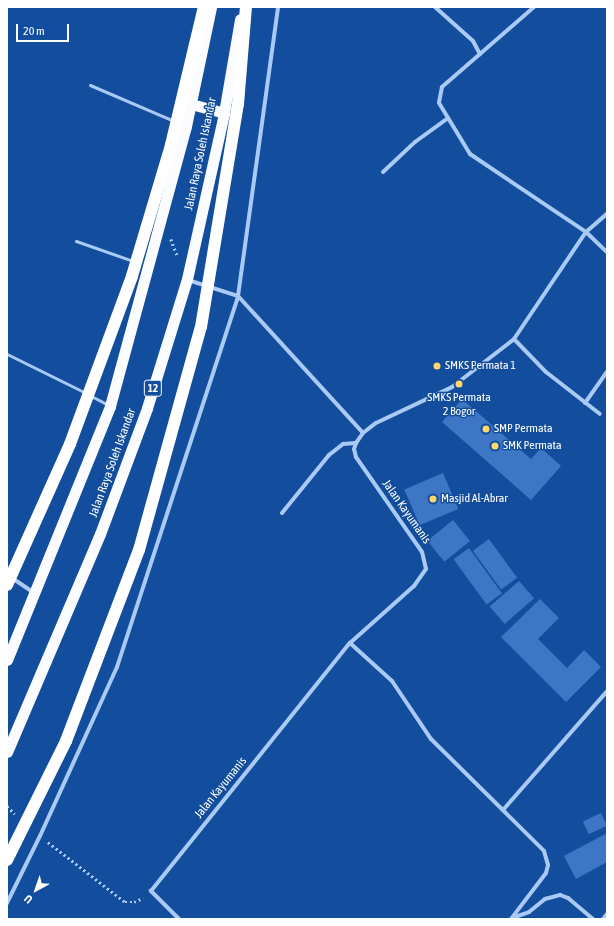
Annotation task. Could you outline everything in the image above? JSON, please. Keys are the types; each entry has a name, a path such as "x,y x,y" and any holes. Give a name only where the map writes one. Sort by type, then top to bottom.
{"highway":[{"path":"7,584 70,444 132,276 171,145 204,7"},
{"name":"Jalan Raya Soleh Iskandar","path":"7,660 33,592 110,406 163,218 186,126 211,7"},
{"name":"Jalan Raya Soleh Iskandar","path":"7,752 100,534 147,408 187,279 224,113 243,7"},
{"path":"7,860 66,741 143,534 201,327 238,104 246,7"},
{"path":"191,104 224,113"}],"street":[{"path":"7,903 40,836 116,667 238,296 278,7"},
{"path":"435,7 472,41 480,54"},
{"path":"534,7 442,88 439,103 447,119 470,154 586,232 607,252"},
{"path":"383,172 415,142 447,119"},
{"path":"282,513 328,455 343,444 356,442 363,433 376,423 442,393 514,339 586,232 607,214"},
{"path":"187,279 238,296 363,433"},
{"path":"514,339 546,372 600,414"},
{"path":"585,403 607,371"},
{"name":"Jalan Kayumanis","path":"151,891 350,643 414,586 426,569 422,552 356,457 354,449 356,442"},
{"path":"7,575 33,592"},
{"path":"350,643 392,681 431,739 540,845 548,865 546,873 512,919"},
{"path":"503,810 607,691"},
{"path":"151,891 178,919"},
{"path":"512,919 529,912 545,899 560,895 568,898 593,919"},
{"path":"603,919 607,914"}],"lane":[{"path":"90,85 186,126"},
{"path":"76,241 150,267"},
{"path":"7,354 110,406"}],"path":[{"path":"163,218 187,279"},
{"path":"7,806 18,816"},
{"path":"40,836 125,902 134,902 151,891"}],"building":[{"path":"462,399 531,459 541,448 561,466 531,500 442,422"},
{"path":"443,473 458,509 420,525 404,489"},
{"path":"453,520 470,541 444,562 427,541"},
{"path":"489,539 517,578 501,590 473,551"},
{"path":"469,548 502,593 487,604 454,559"},
{"path":"519,581 534,598 505,624 490,607"},
{"path":"540,599 559,618 538,639 567,668 584,650 601,667 566,702 501,637"},
{"path":"601,813 607,826 589,834 583,821"},
{"path":"607,833 607,862 576,879 564,856"}],"place":[{"name":"SMKS Permata 1","path":"437,366"},
{"name":"SMKS Permata 2 Bogor","path":"459,384"},
{"name":"SMP Permata","path":"486,429"},
{"name":"SMK Permata","path":"495,446"},
{"name":"Masjid Al-Abrar","path":"433,499"}]}
